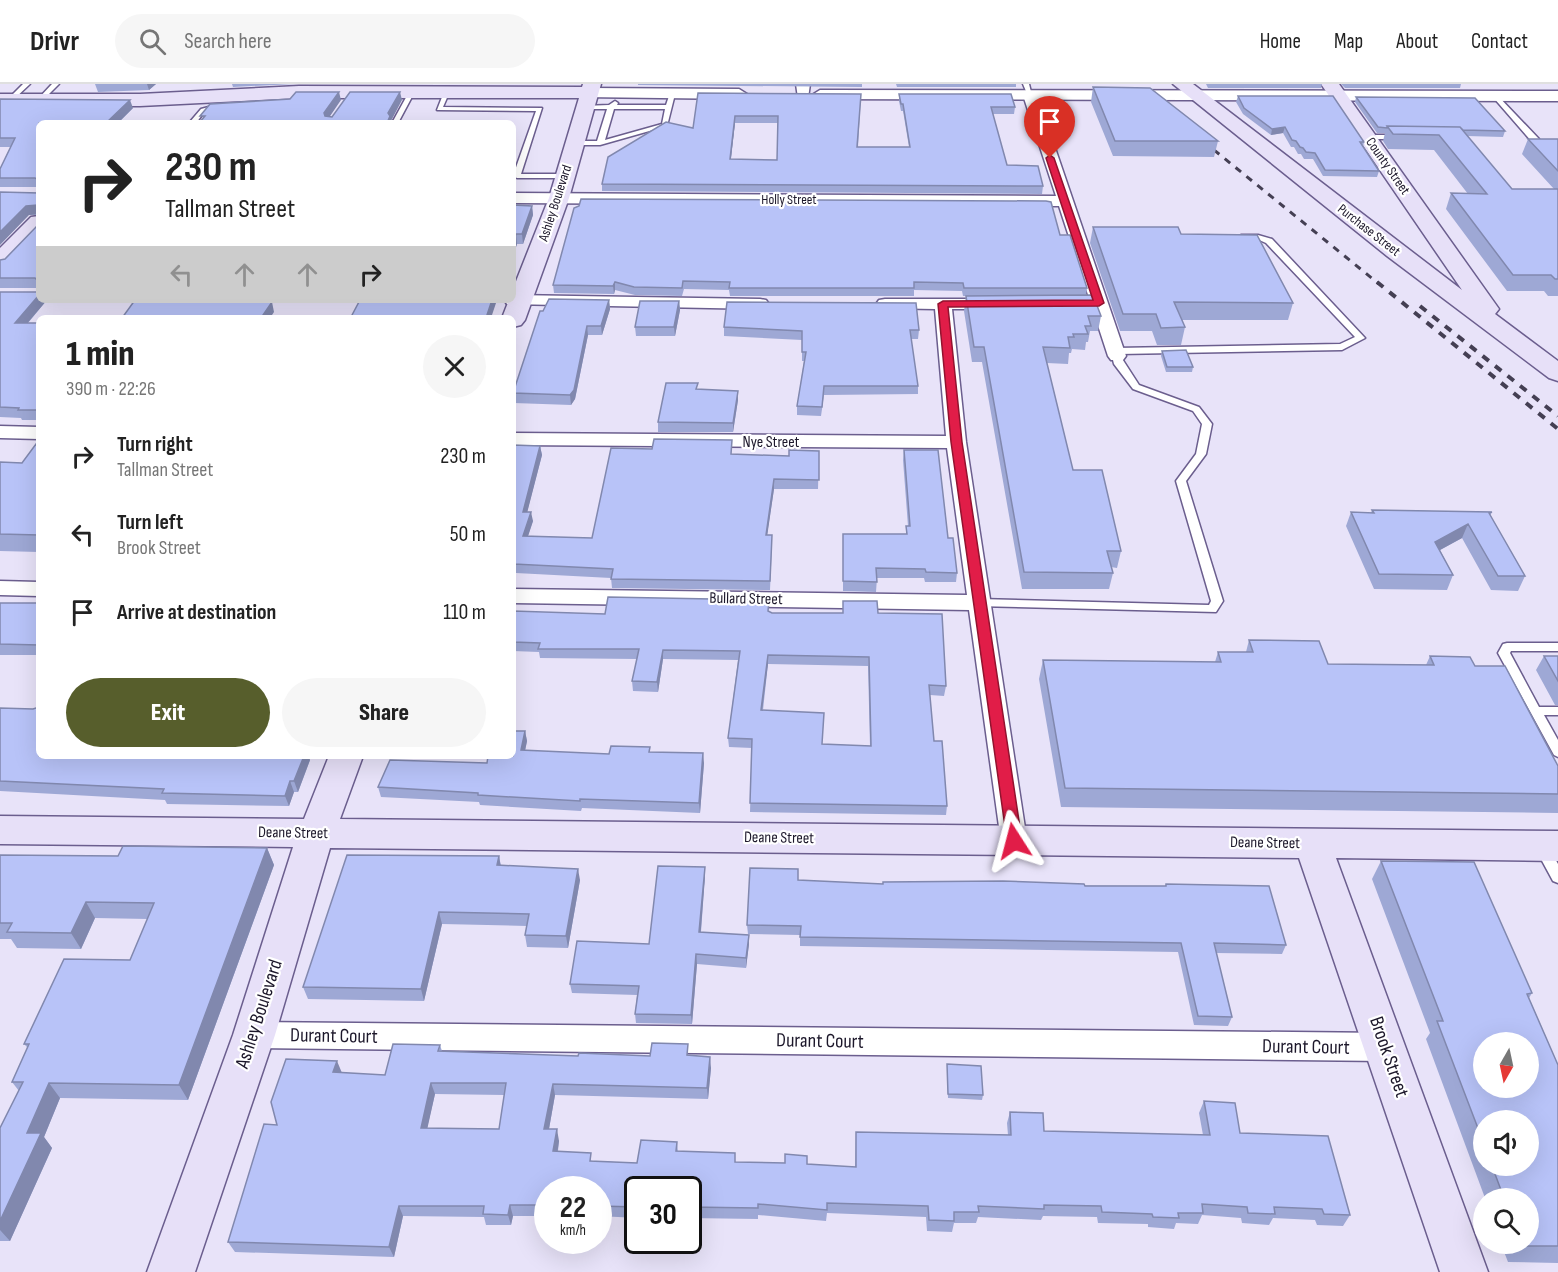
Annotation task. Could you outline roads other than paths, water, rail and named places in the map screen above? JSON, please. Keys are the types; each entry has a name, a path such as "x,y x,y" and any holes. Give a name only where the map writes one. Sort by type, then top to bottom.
{"main road":[{"path":"143,118 177,84"},
{"name":"Purchase Street","path":"1189,89 1395,250 1558,373"},
{"name":"County Street","path":"1334,90 1502,330"},
{"path":"5,100 349,96 411,93 589,95"},
{"name":"Ashley Boulevard","path":"516,307 559,198 589,95"},
{"path":"0,261 36,225"},
{"path":"1395,250 1445,248"},
{"name":"Ashley Boulevard","path":"171,1272 254,1035 316,834 345,759"},
{"name":"Deane Street","path":"0,830 1549,845"},
{"name":"Brook Street","path":"1312,843 1464,1272"}],"street":[{"path":"1028,89 1065,201 1082,236 1093,303 1116,353"},
{"path":"799,91 1334,90 1556,98"},
{"path":"589,95 623,93 670,101 755,95"},
{"name":"Holly Street","path":"516,198 1065,201"},
{"path":"873,304 1015,303"},
{"path":"516,307 780,304"},
{"path":"943,304 956,442 1014,841"},
{"path":"0,432 36,433"},
{"name":"Nye Street","path":"516,439 956,442"},
{"path":"0,588 36,589"},
{"name":"Bullard Street","path":"516,596 979,603"},
{"name":"Durant Court","path":"254,1035 1386,1047"}],"lane":[{"path":"5,100 27,84"},
{"path":"40,100 56,84"},
{"path":"397,120 411,93"},
{"path":"446,93 439,108 540,109 517,176 565,176"},
{"path":"600,143 611,107 623,93"},
{"path":"575,144 600,143 665,125 670,101 611,107 589,95"},
{"path":"1495,96 1536,141"},
{"path":"195,120 206,109 232,105"},
{"path":"600,143 626,126"},
{"path":"1367,137 1413,137"},
{"path":"979,603 1212,609 1217,601 1181,481 1201,454 1207,424 1196,409 1136,387 1119,364 1116,353 1342,347 1361,338 1269,241 1258,237 1235,237"},
{"path":"1558,647 1507,647 1504,653 1558,752"},
{"path":"1536,711 1558,711"},
{"path":"1549,845 1558,877"}],"railway":[{"path":"1203,141 1379,284"},
{"path":"1377,282 1558,429"},
{"path":"1420,306 1558,416"}]}
